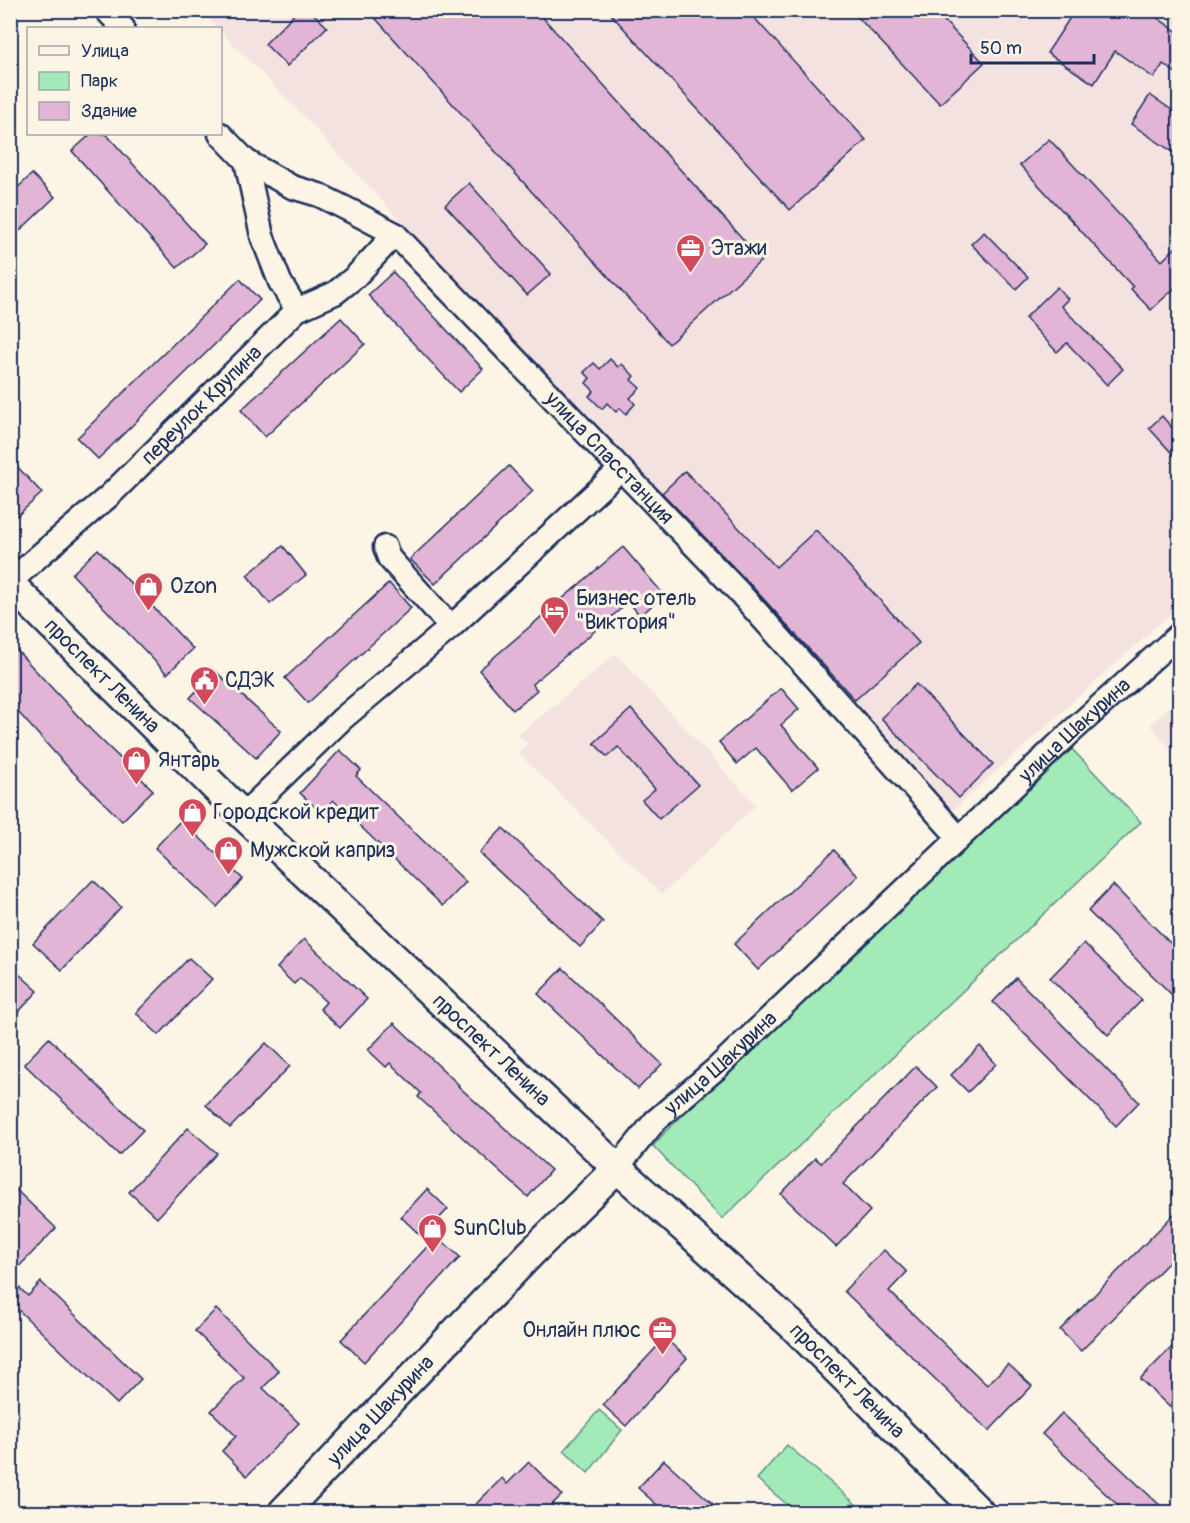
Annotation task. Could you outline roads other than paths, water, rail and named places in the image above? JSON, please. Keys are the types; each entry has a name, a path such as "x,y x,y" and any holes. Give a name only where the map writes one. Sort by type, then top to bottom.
{"main road":[{"name":"проспект Ленина","path":"10,583 243,815 617,1168 792,1326 979,1512"},
{"name":"улица Шакурина","path":"283,1512 531,1253 617,1168"}],"street":[{"path":"106,10 122,27"},
{"name":"улица Спасстанция","path":"221,135 246,162 292,187 319,195 395,234 738,591 959,838"},
{"path":"246,162 262,236 280,282 297,310"},
{"name":"переулок Крупина","path":"10,583 109,496 297,310 335,293 355,277 395,234"},
{"path":"243,815 342,719 452,627 620,470"},
{"path":"385,547 389,558 452,627"},
{"name":"улица Шакурина","path":"617,1168 655,1121 725,1060 1071,732 1179,634"}],"place":[{"name":"Этажи","path":"690,274"},
{"name":"Ozon","path":"149,612"},
{"name":"Бизнес отель \"Виктория\"","path":"555,636"},
{"name":"СДЭК","path":"204,706"},
{"name":"Янтарь","path":"137,786"},
{"name":"Городской кредит","path":"192,838"},
{"name":"Мужской каприз","path":"229,876"},
{"name":"SunClub","path":"432,1254"},
{"name":"Онлайн плюс","path":"662,1356"}]}
